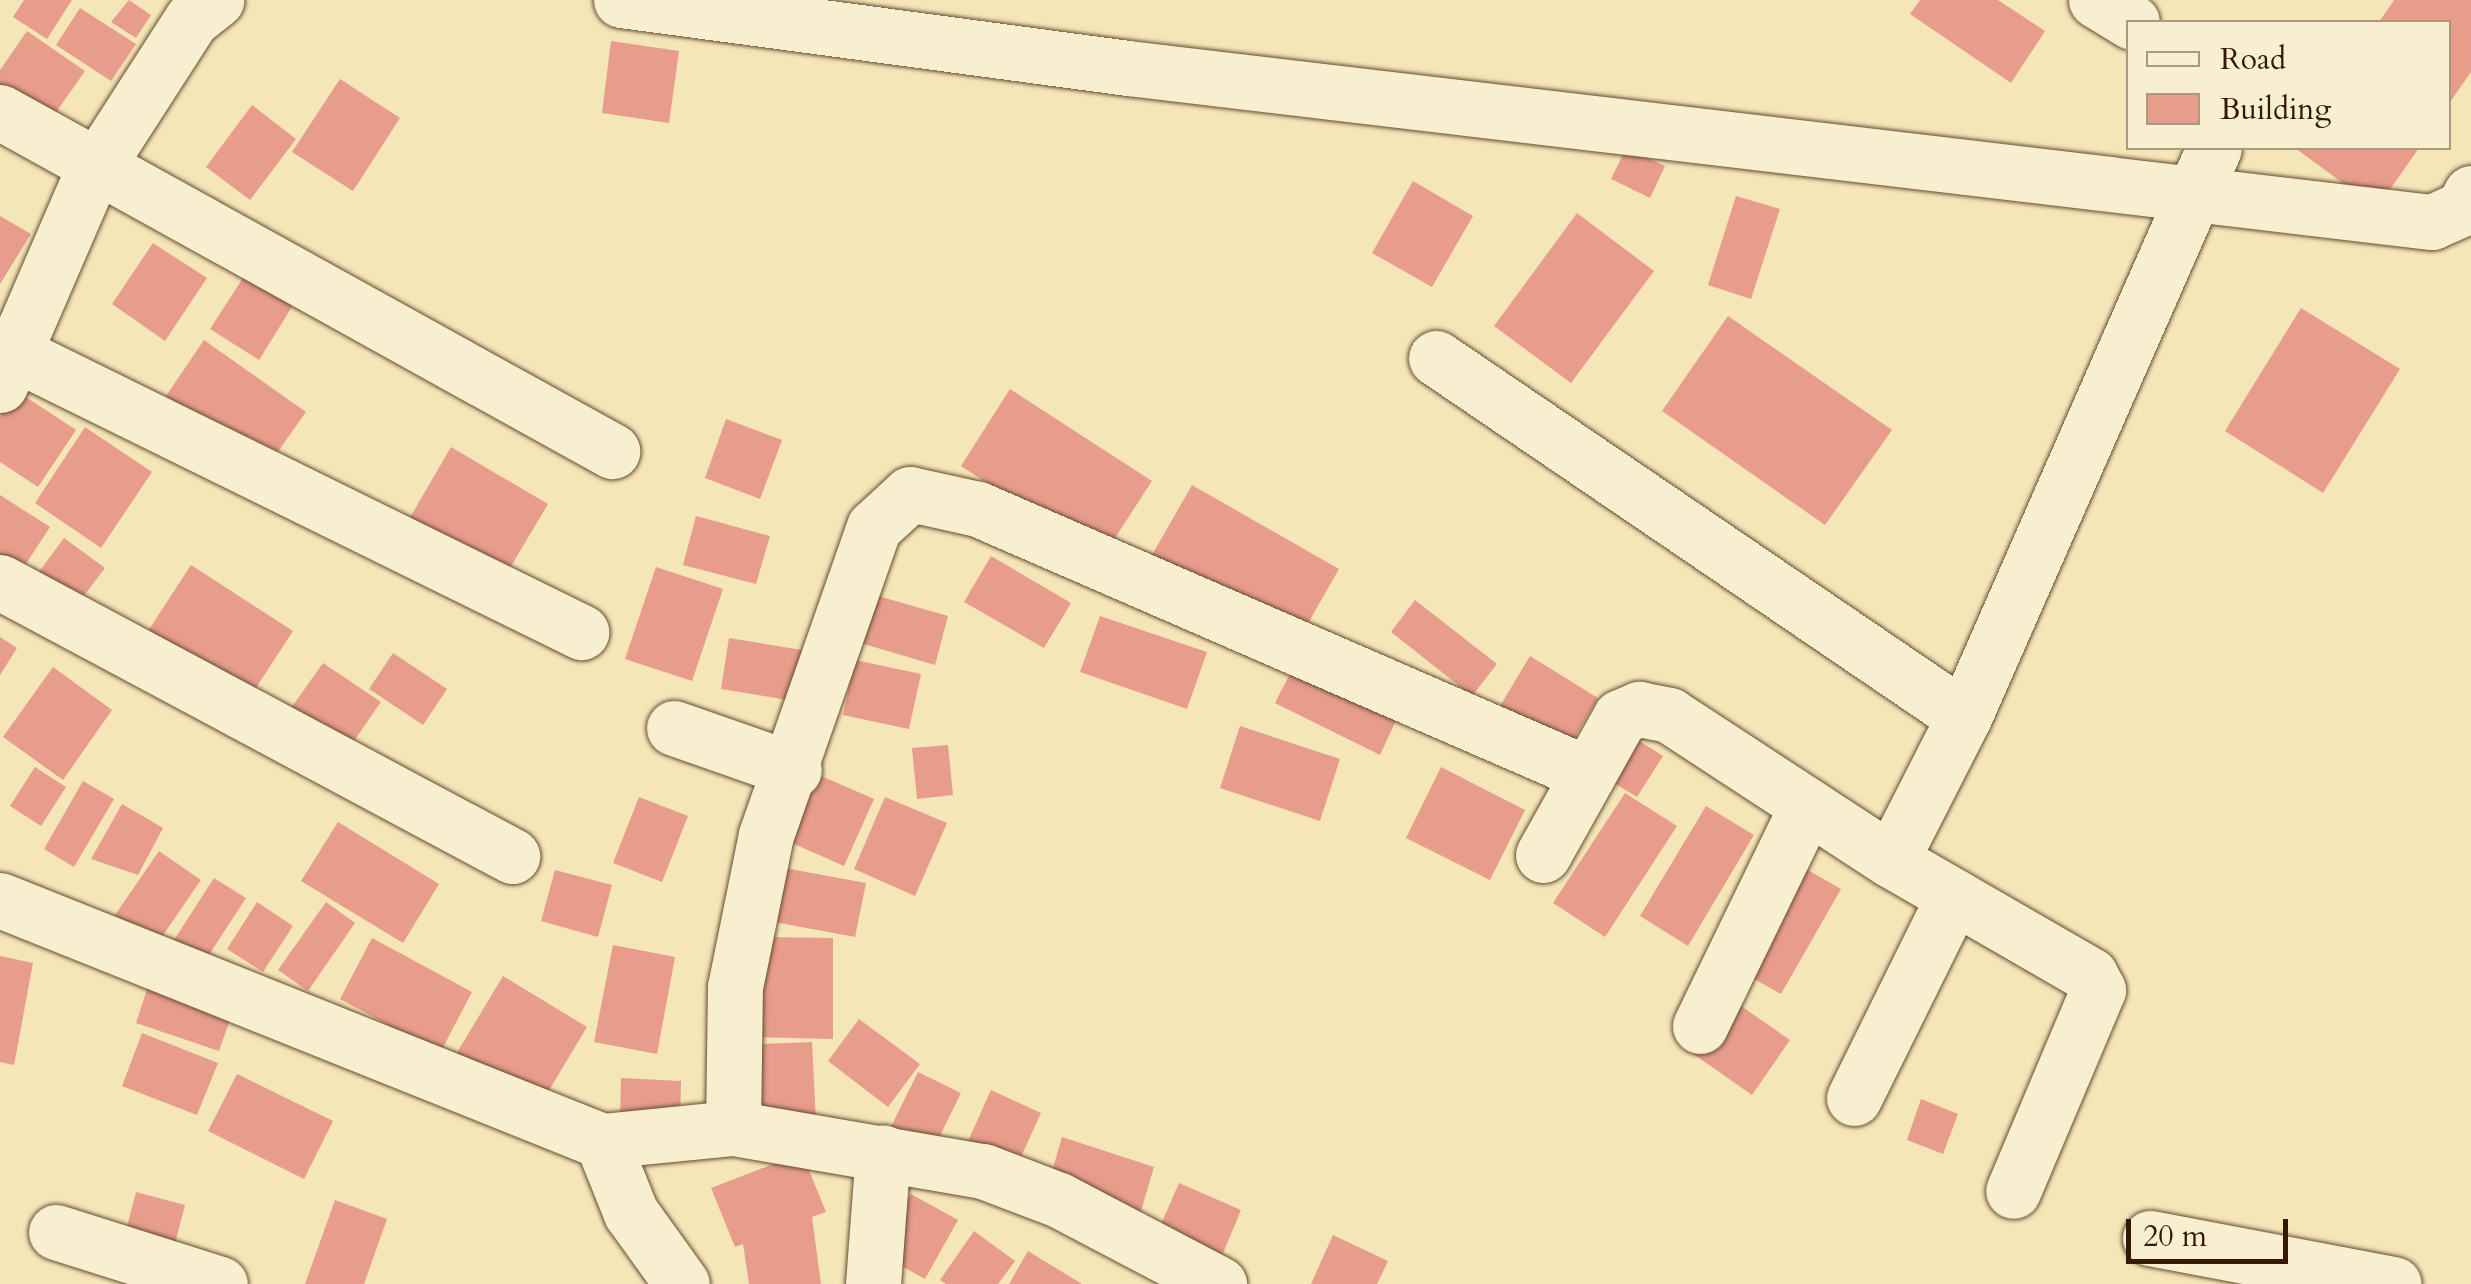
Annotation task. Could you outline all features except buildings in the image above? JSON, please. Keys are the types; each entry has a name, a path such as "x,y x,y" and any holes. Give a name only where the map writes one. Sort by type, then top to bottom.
{"street":[{"path":"620,0 1128,68 2206,170 2432,222 2463,208 2471,193"},
{"path":"2096,0 2129,20"},
{"path":"190,6 99,163 5,362 580,632"},
{"path":"0,112 99,163 612,451"},
{"path":"1891,860 1964,717 2206,170"},
{"path":"1436,358 1964,717"},
{"path":"732,1128 734,987 766,835 794,770 874,527 910,494 978,509 1588,774"},
{"path":"0,582 512,856"},
{"path":"1543,854 1620,717 1639,708 1669,714 1891,860 2090,975 2098,990 2013,1191"},
{"path":"674,728 794,770"},
{"path":"1700,1026 1807,806"},
{"path":"1854,1098 1954,896"},
{"path":"0,900 602,1142 732,1128 983,1171 1058,1200 1219,1284"},
{"path":"602,1142 631,1213 682,1284"},
{"path":"874,1284 883,1152"},
{"path":"56,1232 220,1284"},
{"path":"2150,1238 2394,1284"}]}
